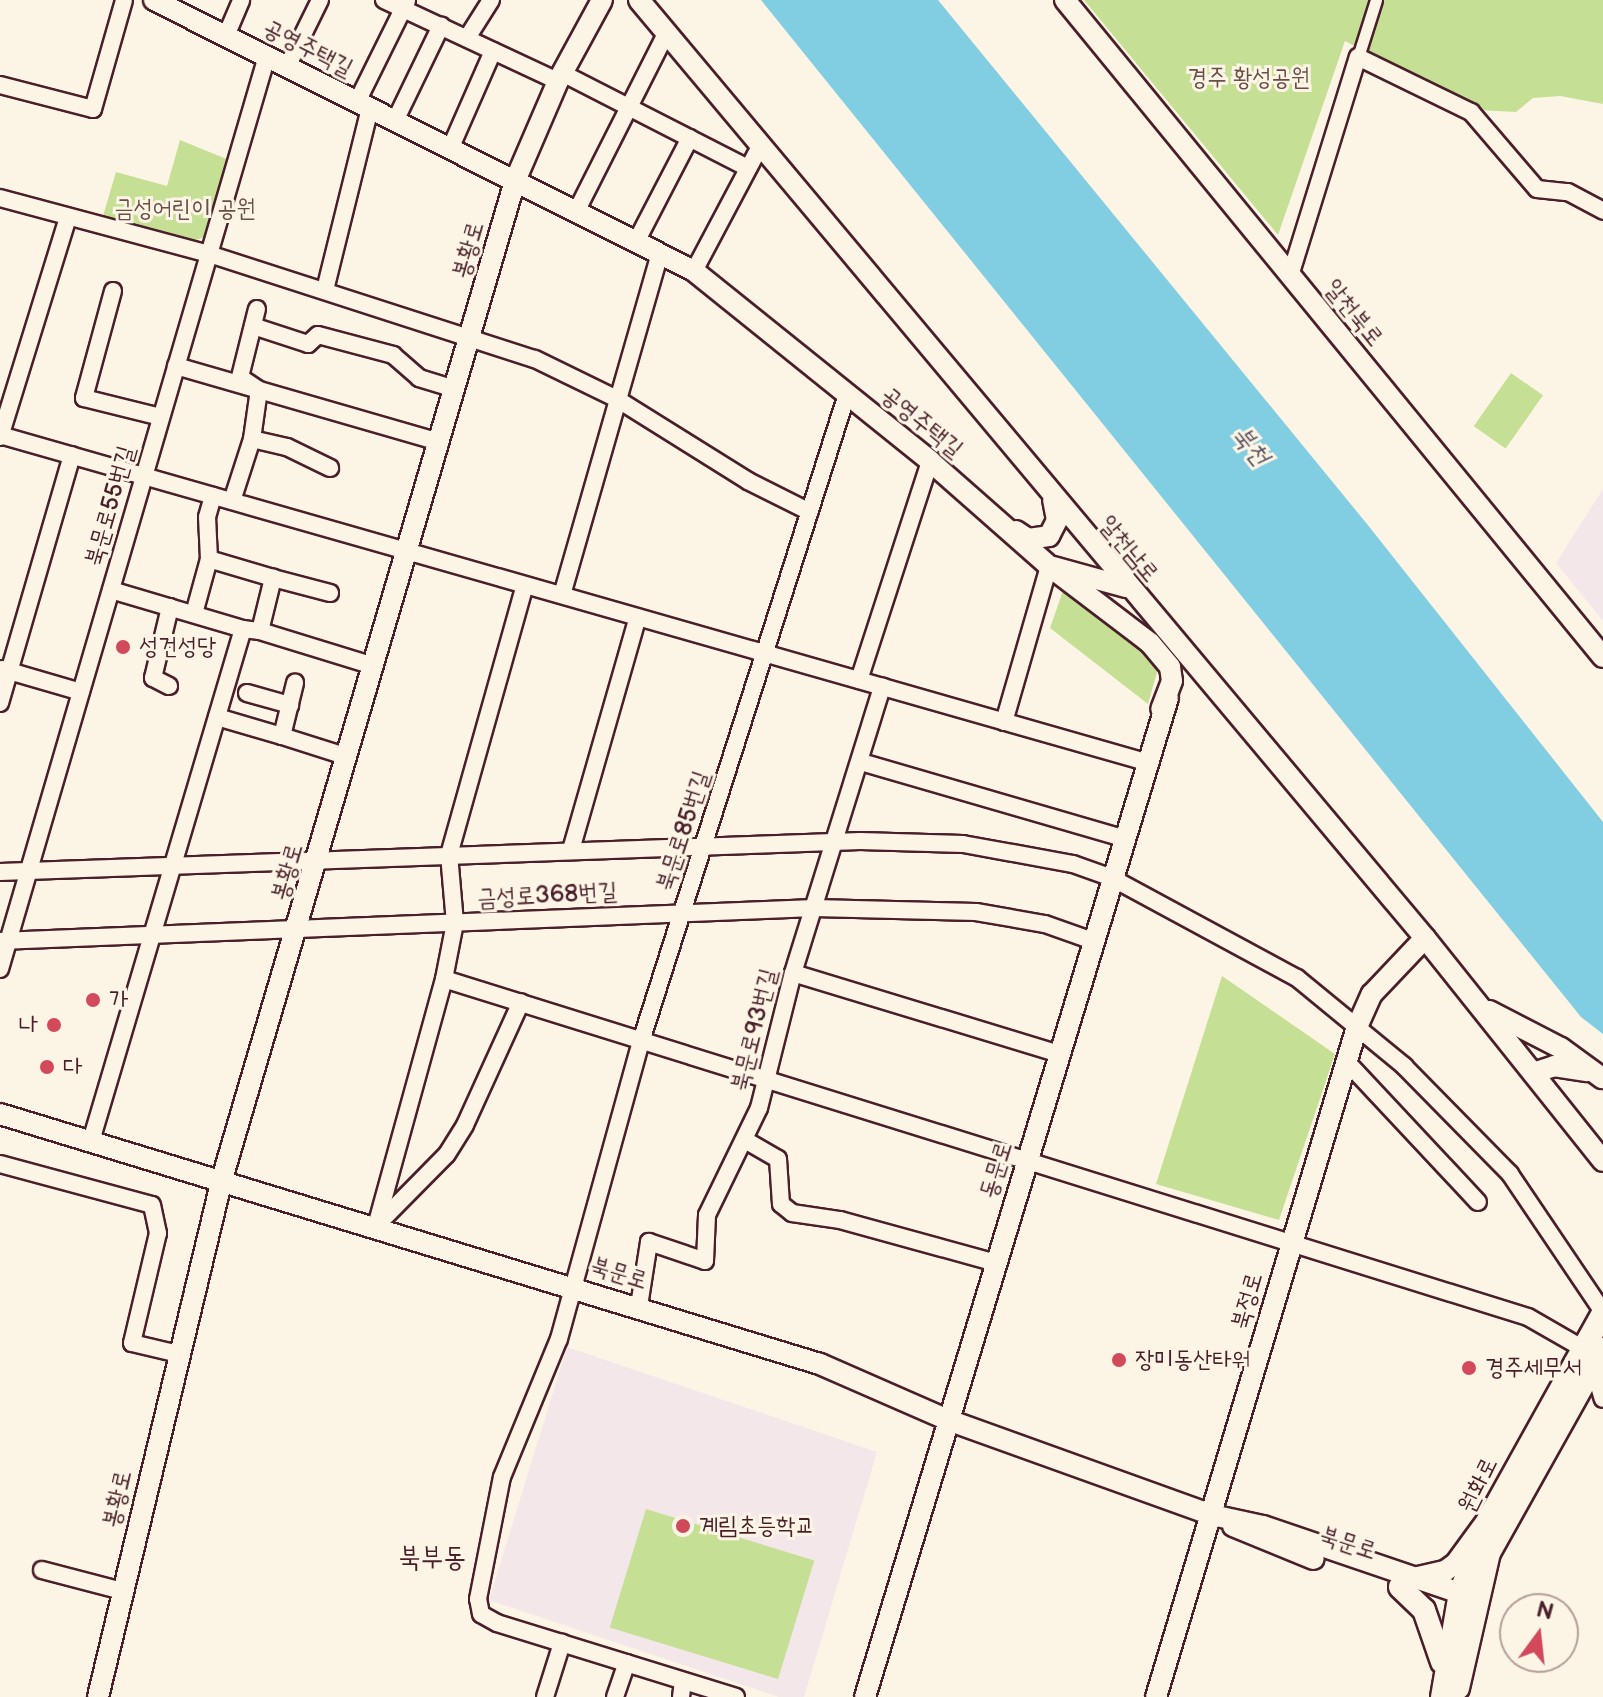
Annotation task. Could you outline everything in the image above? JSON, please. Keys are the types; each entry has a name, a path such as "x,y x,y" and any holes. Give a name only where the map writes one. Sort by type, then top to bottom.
{"main road":[{"name":"원화로","path":"1456,1697 1467,1602 1489,1553 1593,1354 1603,1312"},
{"name":"원화로","path":"1442,1697 1446,1670 1490,1516 1593,1354"},
{"path":"1403,1582 1424,1610 1446,1670"}],"street":[{"path":"0,85 93,109 124,0"},
{"path":"226,36 241,0"},
{"path":"287,67 320,0"},
{"path":"384,0 406,4 441,26 493,51 630,106 748,168"},
{"path":"467,38 491,0"},
{"name":"봉황로","path":"98,1697 222,1179 515,181 560,77 602,0"},
{"name":"알천남로","path":"639,0 1196,671 1425,938 1603,1161"},
{"name":"알천북로","path":"1065,0 1603,657"},
{"path":"1290,276 1376,0"},
{"name":"공영주택길","path":"160,1 694,271 930,461 1049,566 1127,587"},
{"path":"325,290 364,105 406,4"},
{"path":"395,121 441,26"},
{"path":"576,212 666,34"},
{"path":"450,149 493,51"},
{"name":"북문로55번길","path":"0,969 4,940 28,872 267,56"},
{"path":"1358,57 1471,112 1537,189 1568,192 1603,211"},
{"path":"636,242 690,138"},
{"path":"694,271 759,148"},
{"path":"0,198 209,254 471,335 617,399 748,481 810,512"},
{"path":"68,218 0,436 1146,762"},
{"path":"562,595 660,254"},
{"path":"113,291 84,398 161,417"},
{"path":"259,390 240,377 255,318 308,344 318,335 393,355 419,378 455,389"},
{"path":"176,366 440,442"},
{"path":"232,501 252,439 259,390"},
{"name":"북문로85번길","path":"562,1643 481,1614 478,1599 502,1477 559,1339 642,1038 847,394"},
{"path":"252,439 287,447 330,468"},
{"path":"0,703 5,669 72,455"},
{"path":"859,680 930,461"},
{"path":"990,514 1028,539 1040,540 1049,536 1057,520 1049,493"},
{"path":"194,614 209,559 207,517 213,496"},
{"path":"209,559 330,593"},
{"path":"1004,722 1049,566 1150,643 1170,667 1172,681 1161,709"},
{"path":"91,1141 217,717 273,578"},
{"path":"376,1226 444,979 455,923 449,855 525,585"},
{"path":"111,590 374,666"},
{"path":"169,686 153,678 170,607"},
{"path":"571,850 638,617"},
{"path":"5,669 81,692"},
{"name":"동문로","path":"865,1697 1161,709 1176,686 1196,671"},
{"path":"282,736 295,683"},
{"name":"북문로93번길","path":"639,1306 649,1242 705,1261 711,1201 745,1140 882,687"},
{"path":"247,693 290,705"},
{"path":"217,717 348,757"},
{"path":"861,762 1123,838"},
{"path":"0,872 834,843 963,844 1073,864 1112,878 1142,899 1297,978 1404,1066 1510,1174 1603,1312"},
{"name":"금성로368번길","path":"4,940 814,908 976,912 1045,924 1093,941"},
{"name":"북정로","path":"1156,1697 1357,1027 1372,994 1425,938"},
{"path":"793,973 1059,1054"},
{"path":"444,979 642,1038 1026,1162 1528,1317 1593,1354 1603,1399"},
{"path":"376,1226 447,1154 521,1002"},
{"path":"1478,1004 1561,1048 1602,1078"},
{"path":"1346,1061 1478,1202"},
{"path":"1533,1073 1567,1067 1602,1078"},
{"name":"북문로","path":"0,1114 639,1306 820,1364 948,1420 1212,1515 1261,1542 1467,1602"},
{"path":"745,1140 778,1159 781,1204 792,1213 840,1220 996,1263"},
{"path":"0,1164 152,1205 158,1233 132,1343 179,1354"},
{"path":"1403,1582 1445,1571 1490,1516"},
{"path":"42,1570 122,1591"},
{"path":"545,1697 562,1643 627,1663 682,1689 736,1697"},
{"path":"615,1697 627,1663"}],"shaded area":[{"path":"1603,489 1603,621 1556,563"},
{"name":"계림초등학교","path":"567,1347 877,1452 804,1697 779,1697 489,1600"}],"green space":[{"name":"경주 황성공원","path":"1084,0 1603,0 1603,104 1560,96 1533,98 1516,112 1477,110 1345,41 1278,235"},
{"name":"금성어린이 공원","path":"180,140 229,160 205,237 192,241 103,216 116,172 167,186"},
{"path":"1511,373 1543,395 1506,449 1474,426"},
{"path":"1065,585 1161,658 1148,704 1050,628"},
{"path":"1222,976 1335,1054 1279,1220 1156,1184"},
{"path":"646,1509 814,1560 778,1679 610,1628"}],"water":[{"name":"북천","path":"761,0 938,0 1367,524 1603,822 1603,1034 1581,1017"}],"place":[{"name":"성건성당","path":"123,647"},
{"name":"가","path":"93,1000"},
{"name":"나","path":"54,1025"},
{"name":"다","path":"47,1067"},
{"name":"장미동산타워","path":"1119,1360"},
{"name":"경주세무서","path":"1469,1368"},
{"name":"계림초등학교","path":"683,1526"}],"district":[{"name":"북부동","path":"432,1558"}]}
